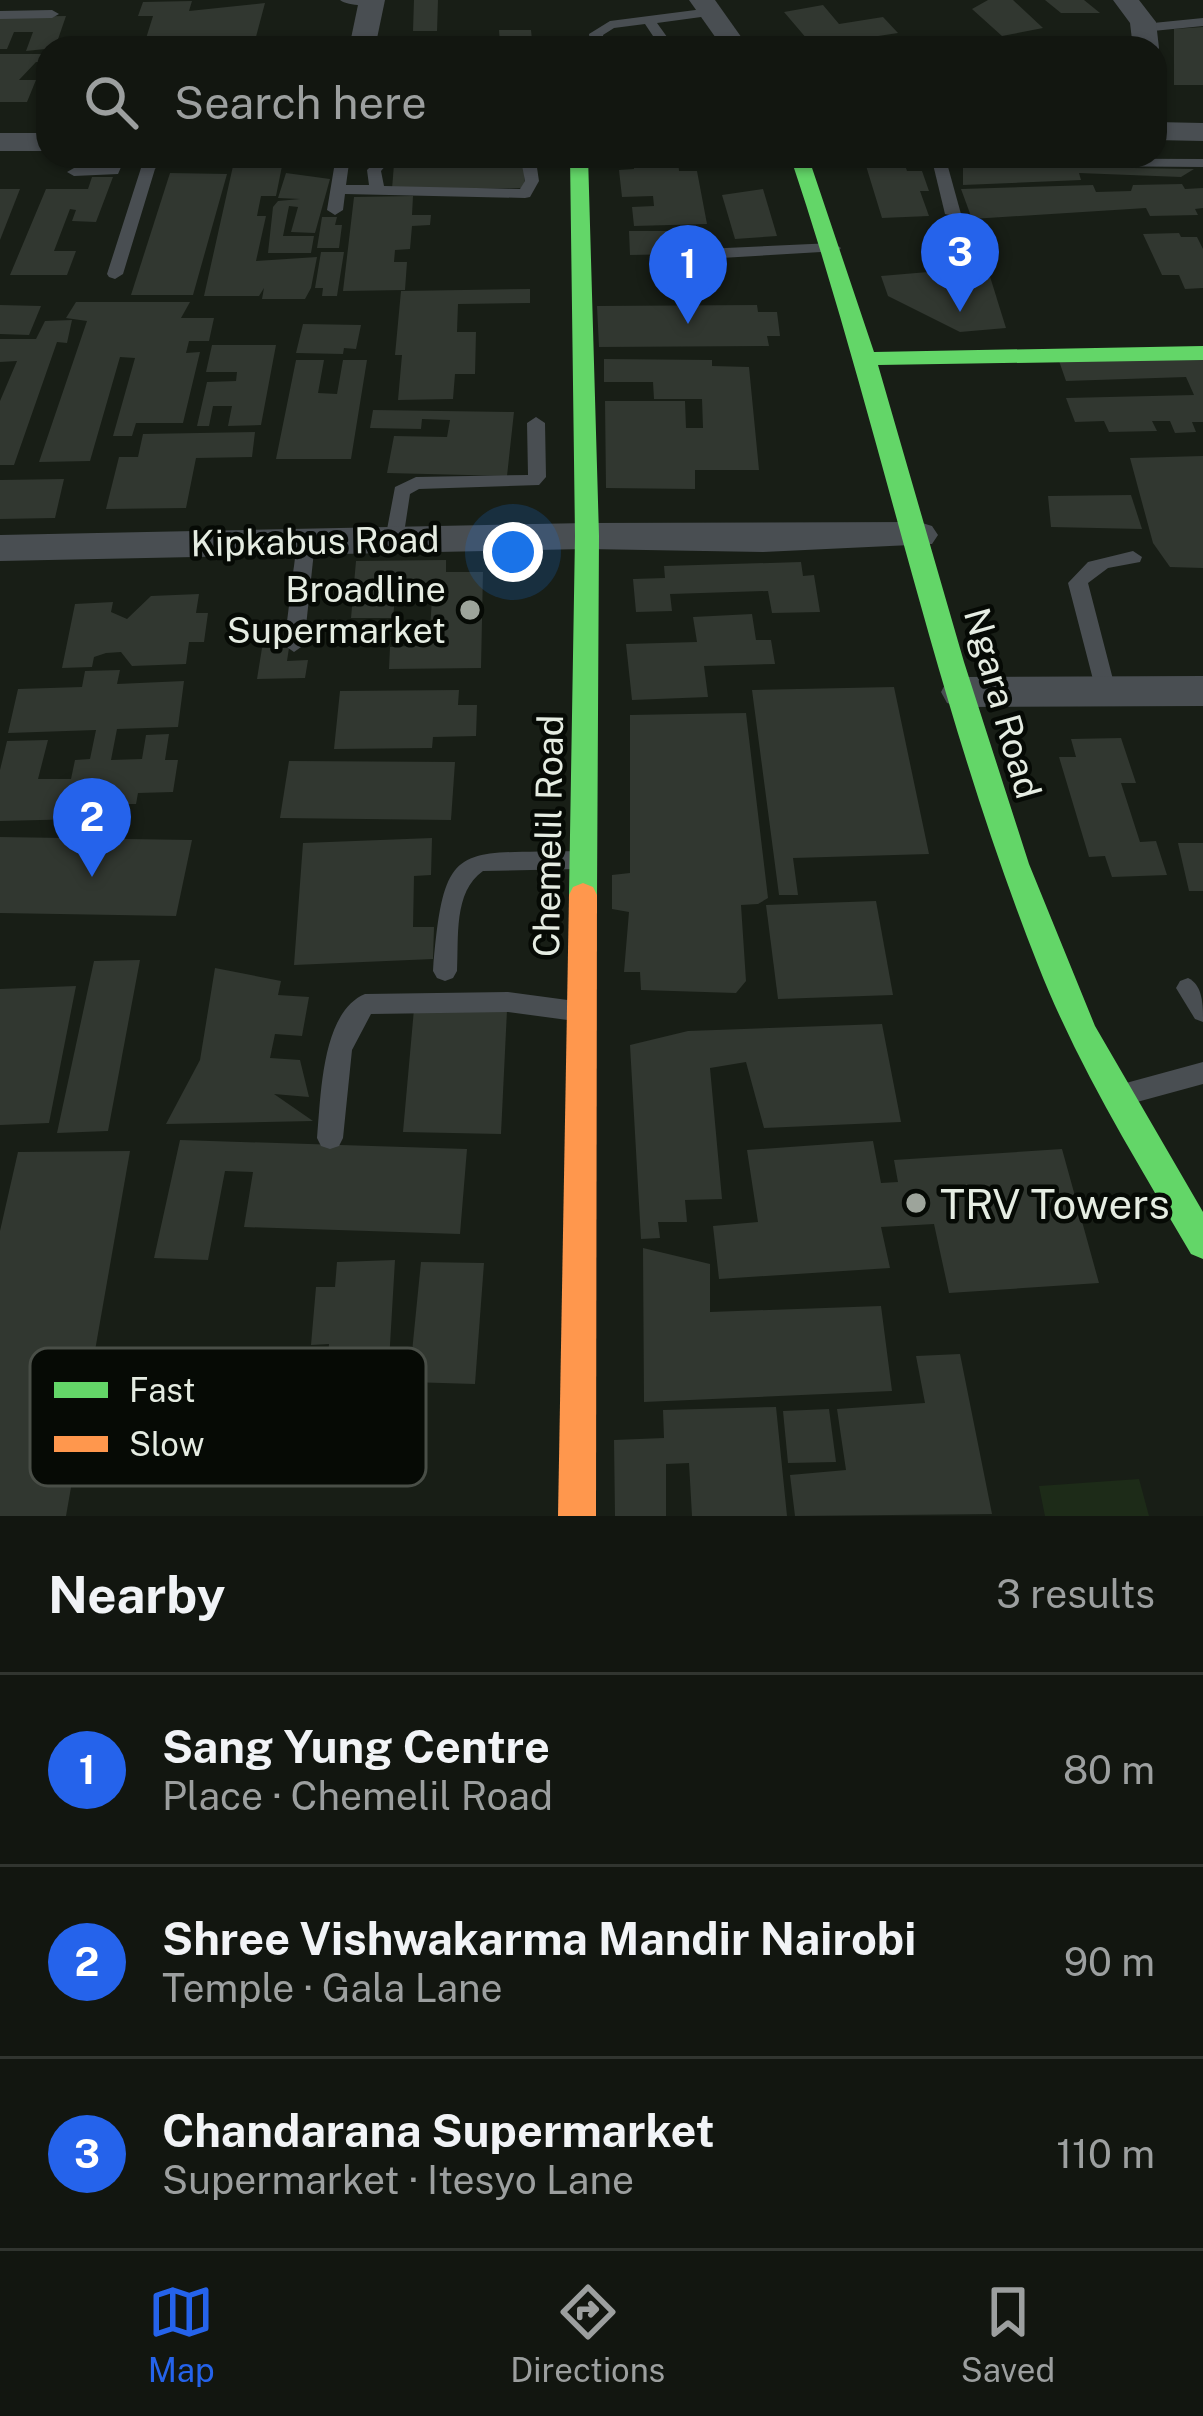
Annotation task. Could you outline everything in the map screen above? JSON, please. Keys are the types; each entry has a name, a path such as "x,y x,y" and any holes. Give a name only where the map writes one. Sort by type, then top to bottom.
{"street":[{"path":"1126,0 1144,36"},
{"path":"364,36 372,1"},
{"path":"706,6 727,36"},
{"path":"1167,131 1203,131"},
{"path":"0,142 36,142"},
{"name":"Chemelil Road","path":"578,1516 586,536 579,168"},
{"name":"Ngara Road","path":"804,168 868,358 1000,820 1054,967 1119,1096 1203,1244"},
{"path":"868,358 1203,353"},
{"name":"Kipkabus Road","path":"2,555 394,540 919,535"},
{"path":"961,692 1203,691"}],"lane":[{"path":"346,0 372,1"},
{"path":"596,36 610,25 706,6"},
{"path":"0,15 52,14"},
{"path":"648,19 660,36"},
{"path":"1152,36 1203,22"},
{"path":"1167,162 1203,163"},
{"path":"74,172 113,168"},
{"path":"115,274 148,168"},
{"path":"335,209 341,168"},
{"path":"376,168 377,192"},
{"path":"338,189 525,194 532,181 531,168"},
{"path":"941,168 953,214"},
{"path":"704,254 833,248"},
{"path":"394,540 401,491 416,483 533,482 537,477 536,423"},
{"path":"294,645 306,542"},
{"path":"1106,692 1078,583 1085,571 1100,563 1133,557"},
{"path":"445,971 454,882 465,868 479,862 584,860"},
{"path":"1188,988 1203,1012"},
{"path":"330,1138 339,1045 345,1027 365,1004 508,1002 582,1012"},
{"path":"1119,1096 1203,1073"}],"shaded area":[{"path":"1139,1479 1149,1516 1045,1516 1039,1486"}],"building":[{"path":"414,0 438,0 437,31 413,31"},
{"path":"988,0 1013,0 1043,28 1002,36 972,9"},
{"path":"1045,0 1084,0 1100,13 1061,13"},
{"path":"192,1 189,11 265,3 256,36 147,36 153,16 138,16 143,2"},
{"path":"823,5 839,24 883,17 898,33 804,36 784,12"},
{"path":"66,16 59,36 36,36 36,50 26,51 33,32 14,32 7,49 0,49 0,17"},
{"path":"1203,27 1203,85 1174,85 1174,29"},
{"path":"499,30 531,30 532,36 499,36"},
{"path":"0,54 36,54 36,62 19,80 36,80 27,102 0,102"},
{"path":"233,168 282,168 276,196 261,196 257,216 266,216 256,261 317,257 305,299 262,299 264,288 259,296 204,296"},
{"path":"394,168 524,168 525,188 392,189"},
{"path":"867,168 922,171 929,191 920,191 929,216 882,218"},
{"path":"963,168 1194,169 1181,177 1079,173 1081,180 963,185"},
{"path":"619,170 697,171 707,224 634,226 632,207 654,206 653,196 622,197"},
{"path":"170,173 227,174 193,295 131,295"},
{"path":"286,173 330,179 315,233 291,232 298,207 289,206 283,236 314,236 311,253 268,253 273,207 278,201 300,199 278,198"},
{"path":"92,177 113,177 96,222 72,221 76,210 70,209 54,251 76,251 67,275 10,275 46,189 88,189"},
{"path":"1182,184 1185,189 1203,188 1203,208 1195,209 1198,215 1150,216 1146,208 972,219 961,189 1093,185 1096,192"},
{"path":"0,189 20,189 0,240"},
{"path":"763,189 777,236 735,239 722,195"},
{"path":"413,196 412,215 431,215 430,225 412,226 410,249 395,250 394,262 407,262 405,290 343,291 354,197"},
{"path":"322,217 337,217 335,225 342,225 339,248 317,248"},
{"path":"629,231 691,231 692,239 680,239 681,254 630,255"},
{"path":"1143,234 1197,237 1203,249 1203,288 1185,289 1179,275 1162,275"},
{"path":"321,252 344,252 337,296 322,296 323,288 315,288"},
{"path":"987,267 1006,328 960,332 888,296 881,276"},
{"path":"530,289 530,303 458,304 457,332 476,332 475,374 455,374 453,399 398,400 402,355 395,355 401,291"},
{"path":"76,302 190,302 181,318 214,318 209,341 189,341 186,353 200,352 183,423 136,423 132,436 113,436 135,358 120,357 90,461 39,462 87,321 66,318"},
{"path":"0,305 41,306 29,335 0,334"},
{"path":"757,305 758,312 777,312 780,336 767,336 769,346 599,347 597,306"},
{"path":"72,320 67,343 57,342 14,465 0,465 0,401 17,361 0,362 0,339 36,339 45,321"},
{"path":"303,324 361,325 356,349 344,348 343,354 296,353"},
{"path":"212,345 276,345 261,425 228,426 232,406 213,406 209,426 197,426 207,382 236,381 237,372 206,372"},
{"path":"1203,356 1203,422 1192,422 1196,432 1175,433 1170,421 1152,421 1157,431 1109,432 1104,421 1075,422 1066,398 1194,395 1186,377 1066,381 1058,358"},
{"path":"604,359 712,360 712,366 749,367 759,470 695,470 695,489 606,488 605,401 685,401 686,428 703,428 702,399 654,399 653,382 604,382"},
{"path":"296,360 324,360 318,393 337,394 343,360 367,360 351,459 276,459"},
{"path":"373,410 514,412 507,476 387,473 394,436 447,437 450,420 422,419 421,429 370,428"},
{"path":"255,432 252,457 196,458 186,508 106,509 119,457 138,457 143,434"},
{"path":"1203,456 1203,568 1170,567 1153,543 1130,458"},
{"path":"64,479 55,518 0,519 0,480"},
{"path":"1131,495 1142,529 1051,527 1048,496"},
{"path":"446,560 446,572 483,572 481,668 389,669 390,647 407,646 409,632 430,631 432,597 395,597 393,618 351,618 356,561"},
{"path":"801,562 803,576 814,575 820,612 772,613 768,591 670,594 672,611 636,612 633,579 665,578 664,566"},
{"path":"199,594 196,613 208,613 204,642 189,642 186,664 132,666 121,652 94,657 92,667 62,668 75,604 113,602 111,612 127,619 151,596"},
{"path":"752,614 756,640 771,640 775,664 704,666 708,697 632,700 626,644 697,642 693,617"},
{"path":"262,648 289,648 287,661 308,660 305,678 257,679"},
{"path":"120,670 117,684 184,681 178,727 117,729 111,760 142,759 146,735 169,734 165,760 178,760 173,792 138,793 136,804 125,804 122,818 0,821 0,770 7,741 48,740 38,779 71,779 75,760 90,759 96,730 8,733 18,689 82,687 85,671"},
{"path":"894,687 929,854 793,858 798,895 779,895 752,690"},
{"path":"459,690 458,705 477,705 476,736 433,737 432,748 334,749 340,691"},
{"path":"746,713 768,898 741,905 746,981 736,993 641,990 640,972 624,972 629,912 612,909 612,875 630,873 630,715"},
{"path":"1121,738 1136,783 1121,783 1140,842 1156,841 1167,875 1112,877 1105,856 1089,857 1059,757 1076,757 1071,739"},
{"path":"289,761 455,762 451,820 280,818"},
{"path":"0,837 192,840 176,916 0,913"},
{"path":"432,838 431,875 414,876 413,927 434,927 433,959 294,965 303,843"},
{"path":"1178,843 1203,843 1203,891 1189,891"},
{"path":"876,901 893,995 778,999 766,905"},
{"path":"140,960 108,1131 57,1133 94,961"},
{"path":"215,968 281,981 278,995 309,997 302,1036 275,1034 270,1058 300,1060 309,1097 274,1094 313,1121 166,1124 200,1060"},
{"path":"76,986 49,1123 0,1125 0,989"},
{"path":"414,1009 507,1010 501,1134 403,1132"},
{"path":"882,1024 901,1122 764,1128 746,1062 710,1068 722,1199 685,1200 687,1222 658,1222 660,1238 641,1239 630,1045 688,1031"},
{"path":"180,1140 467,1149 460,1234 244,1227 253,1172 225,1171 208,1260 154,1258"},
{"name":"TRV Towers","path":"873,1141 881,1183 898,1182 894,1160 1062,1149 1099,1283 949,1293 934,1224 881,1227 890,1268 719,1279 713,1226 758,1222 747,1150"},
{"path":"130,1151 95,1348 30,1348 30,1486 71,1486 66,1516 0,1516 0,1231 18,1152"},
{"path":"643,1248 710,1264 710,1312 881,1306 892,1391 644,1402"},
{"path":"395,1260 390,1348 311,1345 316,1287 335,1287 337,1262"},
{"path":"421,1262 484,1263 475,1384 426,1383 426,1348 412,1348"},
{"path":"960,1354 992,1514 795,1516 790,1475 846,1470 837,1409 925,1403 916,1356"},
{"path":"776,1407 787,1516 692,1516 689,1463 666,1464 666,1516 615,1516 614,1440 664,1438 663,1410"},
{"path":"829,1409 836,1462 788,1463 783,1411"}],"traffic: fast":[{"path":"579,168 587,536 583,895"},
{"path":"803,168 865,357 1015,864 1085,1036 1203,1243"},
{"path":"869,359 1203,353"}],"traffic: slow":[{"path":"577,1516 583,895"}],"place":[{"name":"Chandarana Supermarket","path":"960,312"},
{"name":"Sang Yung Centre","path":"688,324"},
{"name":"Broadline Supermarket","path":"470,610"},
{"name":"Shree Vishwakarma Mandir Nairobi","path":"92,877"},
{"name":"TRV Towers","path":"916,1203"}]}
